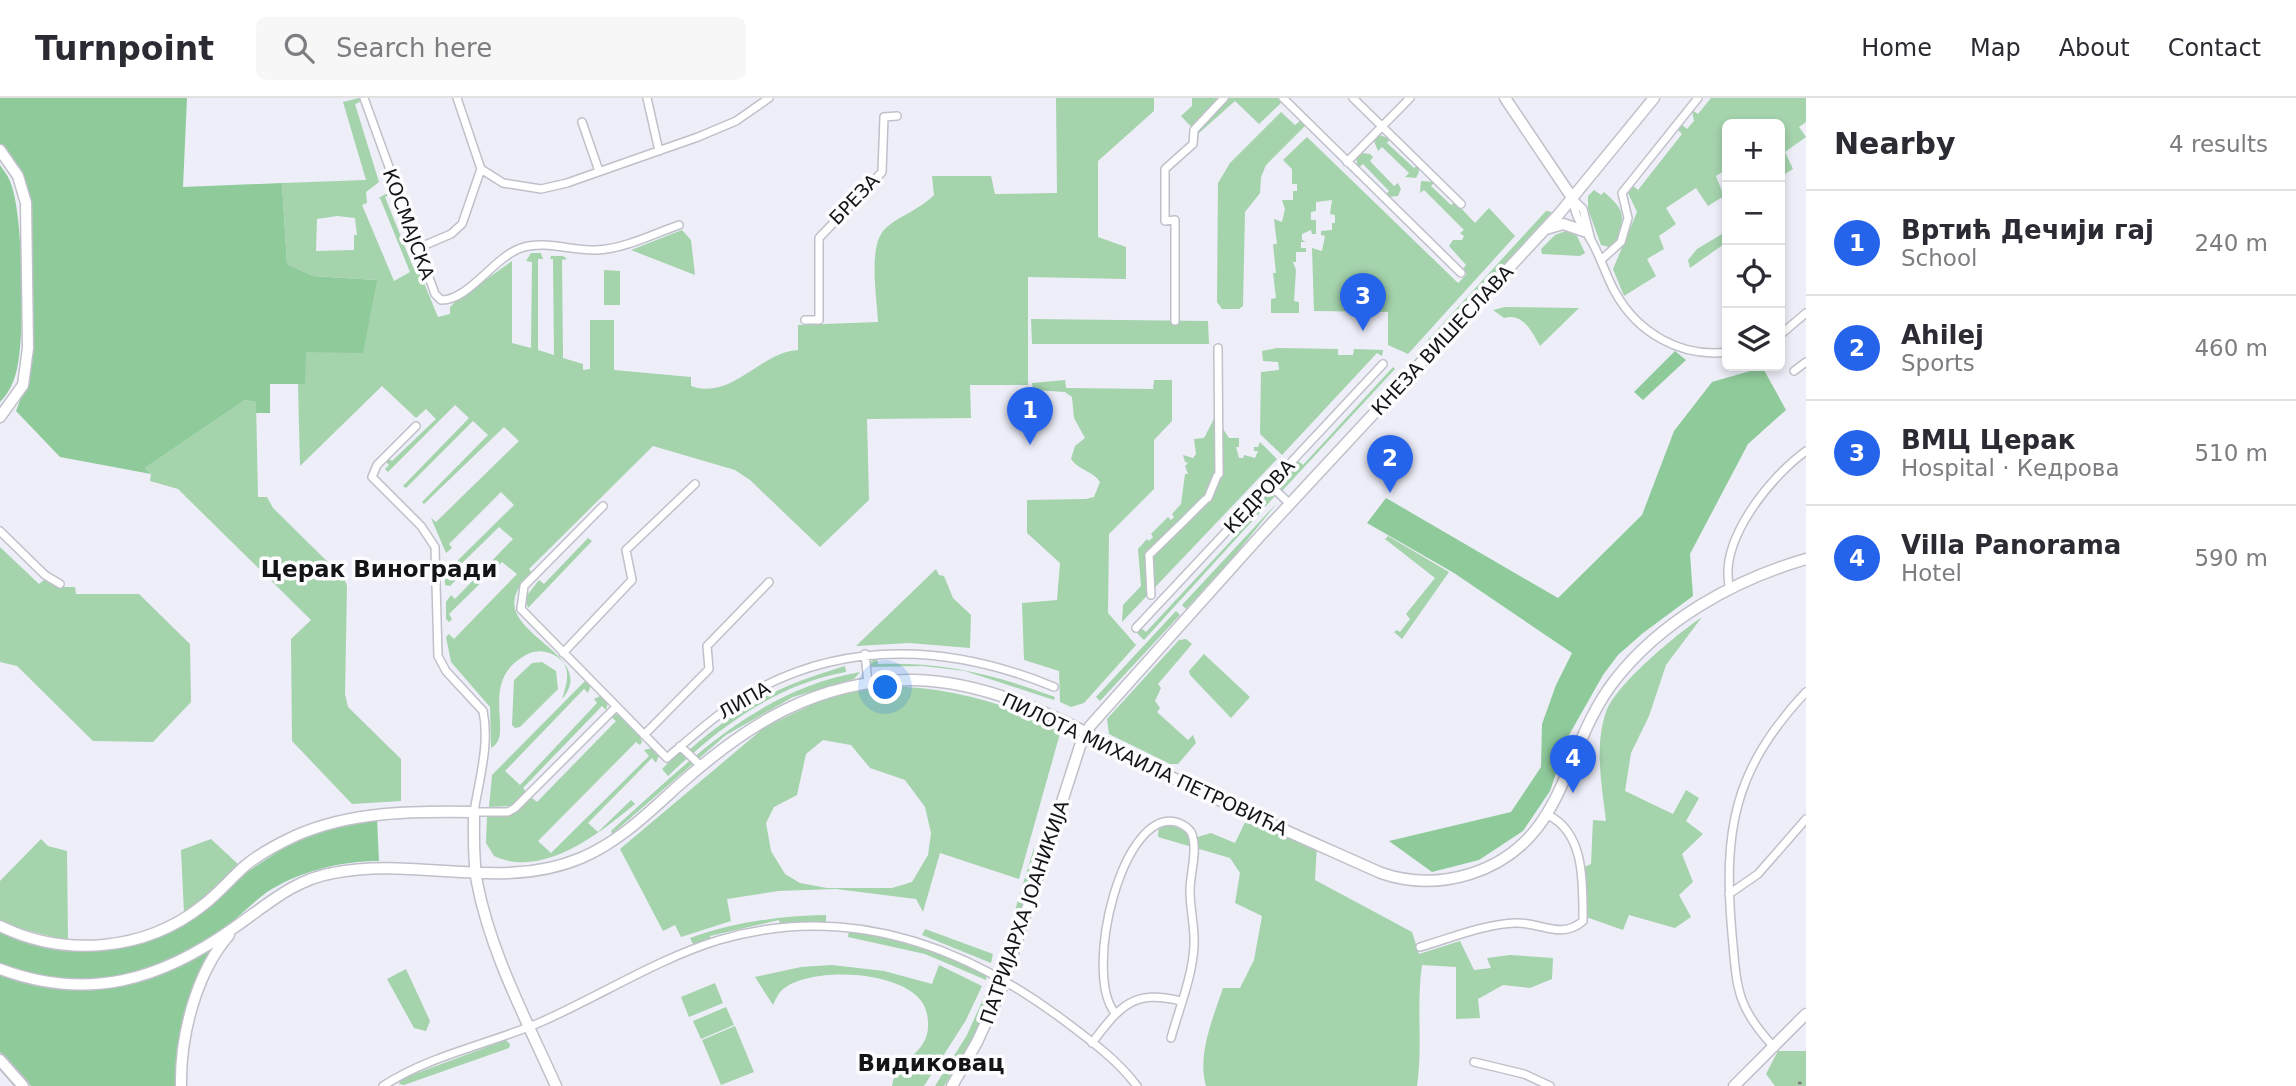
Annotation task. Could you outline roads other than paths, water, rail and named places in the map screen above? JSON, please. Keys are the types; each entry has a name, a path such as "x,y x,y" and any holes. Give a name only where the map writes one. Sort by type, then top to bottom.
{"main road":[{"path":"1505,98 1573,199"},
{"name":"КНЕЗА ВИШЕСЛАВА","path":"1085,734 1110,702 1290,504 1573,199 1654,98"},
{"path":"0,150 18,176 26,203 29,348 23,385 0,417"},
{"path":"1545,230 1563,224 1584,231"},
{"name":"ПИЛОТА МИХАИЛА ПЕТРОВИЋА","path":"0,969 37,980 67,984 117,983 166,968 236,927 277,895 334,872 375,868 476,873 542,870 598,850 630,828 741,732 766,718 807,700 868,683 916,680 962,685 1021,704 1249,814 1381,873 1402,879 1444,880 1486,868 1520,847 1548,815 1595,710 1616,678 1660,635 1730,589 1806,559"},
{"name":"ПАТРИЈАРХА ЈОАНИКИЈА","path":"952,1086 978,1042 1005,979 1085,734"},
{"path":"0,926 39,940 68,946 125,942 166,928 188,916 223,889 246,865 318,826 369,815 474,812 476,873 494,937 555,1086"},
{"name":"ПИЛОТА МИХАИЛА ПЕТРОВИЋА","path":"181,1086 184,1047 204,974 215,951 236,927"},
{"path":"1734,1086 1806,1014"},
{"path":"0,1060 23,1086"}],"street":[{"name":"КОСМАЈСКА","path":"364,98 435,294 444,300 468,288 502,258 521,248 547,246 597,250 615,247 679,225"},
{"path":"418,248 451,234 462,224 468,215 481,169 457,98"},
{"path":"647,98 659,151"},
{"path":"481,169 515,187 541,189 659,151 725,126 756,101 769,98"},
{"path":"1175,321 1175,220 1165,221 1165,169 1193,144 1195,130 1224,98"},
{"path":"1283,98 1461,273"},
{"path":"1353,98 1461,204"},
{"path":"1347,162 1410,98"},
{"path":"1601,260 1621,242 1628,218 1622,193 1698,98"},
{"name":"БРЕЗА","path":"805,320 819,320 819,238 882,172 884,117 897,116"},
{"path":"582,122 600,171"},
{"path":"1573,199 1584,231 1592,240"},
{"path":"1573,199 1583,209 1592,240 1626,310 1648,331 1685,349 1722,352"},
{"path":"1785,331 1805,316"},
{"name":"КЕДРОВА","path":"1151,595 1149,555 1206,499 1218,475 1218,348"},
{"path":"1794,371 1806,362"},
{"name":"КЕДРОВА","path":"1136,628 1383,364"},
{"path":"415,426 377,465 372,477 421,526 435,547 438,656 446,671 482,711 484,719 484,744 474,812 508,811 515,808 616,707"},
{"path":"1730,589 1727,576 1730,560 1749,515 1774,479 1806,451"},
{"path":"563,653 632,580 626,550 695,484"},
{"path":"1270,485 1290,504"},
{"path":"603,506 524,586 521,608 667,758 680,746 700,765"},
{"path":"0,531 45,575 61,584"},
{"name":"ЛИПА","path":"644,734 709,668 706,646 769,582"},
{"name":"ЛИПА","path":"680,746 721,712 752,693 808,670 864,654 923,653 959,657 1015,671 1054,687"},
{"path":"864,654 868,683"},
{"path":"1773,1046 1753,1024 1741,1000 1728,894 1730,836 1743,790 1756,759 1771,734 1806,692"},
{"path":"1420,947 1507,924 1524,923 1564,931 1583,920 1582,888 1574,840 1564,824 1548,815"},
{"path":"1728,894 1758,874 1806,819"},
{"path":"1115,1013 1106,999 1101,949 1123,870 1146,832 1168,821 1185,825 1194,838 1190,891 1194,947 1171,1038"},
{"path":"383,1086 452,1055 529,1027 717,941 756,931 792,926 845,927 917,940 952,952 1005,979 1093,1043 1137,1086"},
{"path":"1093,1043 1115,1013 1126,1004 1147,996 1181,1001"},
{"path":"1474,1062 1524,1074 1550,1086"}],"railway":[{"path":"1798,1083 1806,1083"}],"place":[{"name":"ВМЦ Церак","path":"1363,331"},
{"name":"Вртић Дечији гај","path":"1030,445"},
{"name":"Ahilej","path":"1390,493"},
{"name":"Villa Panorama","path":"1573,793"}],"district":[{"name":"Церак Виногради","path":"379,569"},
{"name":"Видиковац","path":"931,1063"}]}
